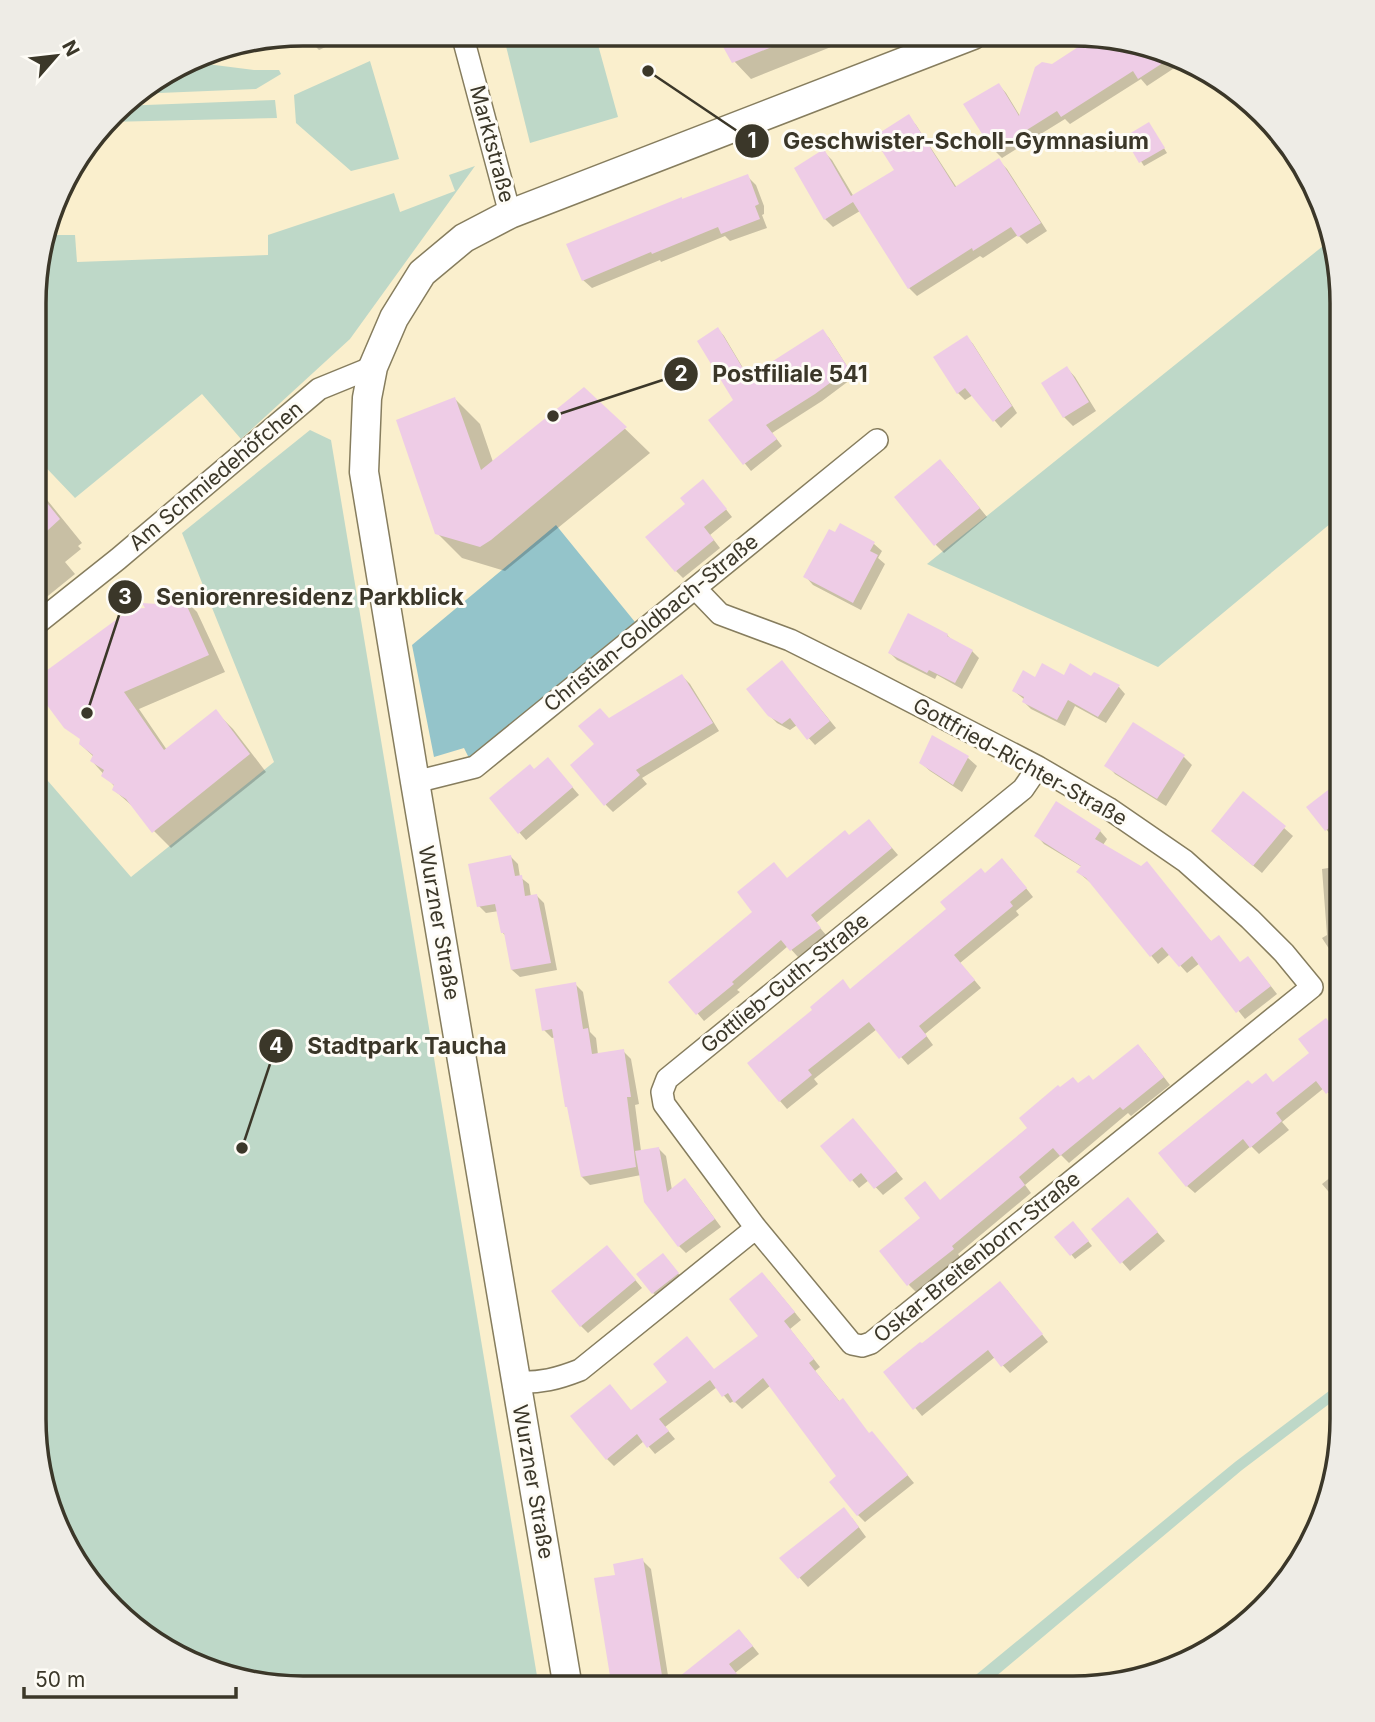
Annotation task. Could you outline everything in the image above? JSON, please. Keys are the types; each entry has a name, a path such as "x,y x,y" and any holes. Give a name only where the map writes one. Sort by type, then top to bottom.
{"street":[{"name":"Marktstraße","path":"465,46 510,214"},
{"name":"Wurzner Straße","path":"566,1676 364,472 367,398 373,367 394,318 422,273 464,238 510,214 945,46"},
{"name":"Am Schmiedehöfchen","path":"46,616 118,559 318,389 373,367"},
{"name":"Christian-Goldbach-Straße","path":"415,782 475,767 877,440"},
{"name":"Gottfried-Richter-Straße","path":"695,588 720,614 790,640 1038,768 1108,808 1185,861 1250,919 1284,953 1312,987"},
{"name":"Gottlieb-Guth-Straße","path":"756,1228 664,1104 662,1092 667,1079 1023,789 1038,768"},
{"name":"Oskar-Breitenborn-Straße","path":"756,1228 852,1344 862,1346 871,1343 1312,987"},
{"path":"516,1382 537,1383 580,1370 756,1228"}],"green space":[{"path":"506,46 598,46 618,117 530,143"},
{"path":"370,61 399,159 351,171 296,123 294,95"},
{"path":"207,64 279,70 281,74 256,89 154,93"},
{"path":"275,100 277,118 120,122 138,105"},
{"path":"475,166 350,339 241,439 202,394 75,498 46,468 46,286 54,235 75,235 77,262 268,255 268,235 394,193 400,212 455,191 449,175"},
{"path":"1323,246 1330,302 1330,524 1158,667 927,564"},
{"path":"310,430 331,440 537,1676 286,1676 252,1672 204,1657 174,1642 146,1623 109,1589 80,1548 65,1518 54,1486 46,1436 46,779 131,877 274,762 182,533"},
{"path":"1330,1390 1330,1403 1242,1470 996,1676 975,1676 1235,1462"}],"water":[{"path":"556,525 635,622 469,758 464,748 434,757 412,645"}],"building":[{"path":"723,46 774,46 732,63"},
{"path":"1080,46 1123,50 1164,62 1138,79 1133,71 1061,117 1057,111 993,151 963,104 999,83 1019,116 1035,67 1042,62 1052,64"},
{"path":"909,114 955,187 999,158 1041,223 1018,237 1011,227 973,251 972,248 908,289 853,202 824,220 794,168 824,149 851,196 894,170 873,137"},
{"path":"1149,122 1165,148 1139,163 1124,137"},
{"path":"748,174 759,204 755,206 760,219 721,234 718,227 582,281 566,244 682,197"},
{"path":"718,327 748,377 823,329 849,369 766,425 777,439 743,465 708,420 733,400 697,341"},
{"path":"967,335 1012,406 993,422 965,388 957,394 933,357"},
{"path":"1067,366 1089,402 1063,418 1041,383"},
{"path":"584,387 627,427 480,547 435,534 396,420 455,397 481,470"},
{"path":"940,459 980,508 934,546 894,497"},
{"path":"703,479 727,509 704,527 714,540 675,572 645,537 685,504 680,498"},
{"path":"46,502 60,519 46,532"},
{"path":"840,523 875,542 870,551 878,555 853,603 803,577 829,529 835,532"},
{"path":"181,593 209,655 124,692 164,750 216,709 250,754 152,833 126,799 112,790 114,785 101,776 104,770 90,761 93,755 79,744 80,739 64,728 46,704 46,671 124,614 132,613 130,609 145,608 142,603 158,604"},
{"path":"908,613 973,650 955,683 929,670 927,673 888,653"},
{"path":"782,660 830,721 807,740 790,718 782,724 768,716 746,689"},
{"path":"1042,663 1064,675 1070,663 1091,676 1094,672 1120,685 1098,717 1068,700 1057,720 1022,702 1024,697 1012,691 1023,670 1035,677"},
{"path":"682,674 713,723 636,770 640,775 604,806 570,765 594,744 578,726 600,708 609,718"},
{"path":"1133,722 1185,755 1157,799 1104,766"},
{"path":"932,735 969,756 953,785 919,763"},
{"path":"548,757 573,787 518,834 489,798 530,764 534,769"},
{"path":"1330,788 1330,827 1325,831 1306,807"},
{"path":"1243,791 1286,826 1253,866 1211,831"},
{"path":"1056,801 1101,830 1095,839 1141,866 1147,861 1211,941 1219,935 1240,962 1248,956 1271,986 1236,1013 1192,956 1179,967 1162,947 1150,957 1086,878 1076,872 1081,866 1034,836"},
{"path":"869,819 892,848 811,915 821,928 790,951 781,940 696,1015 668,982 752,912 737,892 774,862 787,878 845,830 849,835"},
{"path":"511,855 515,876 522,875 525,896 537,894 551,963 511,970 495,904 477,907 468,864"},
{"path":"1002,858 1027,888 1010,902 1013,906 954,955 975,980 919,1026 927,1036 899,1059 869,1022 808,1070 812,1075 779,1102 747,1063 812,1010 810,1007 843,979 850,989 946,909 940,902 981,868 985,873"},
{"path":"576,982 583,1029 588,1028 592,1054 624,1049 631,1097 627,1097 636,1167 581,1177 565,1107 552,1029 542,1031 535,989"},
{"path":"1326,1018 1330,1023 1330,1091 1326,1094 1316,1081 1276,1113 1282,1121 1250,1148 1243,1139 1186,1187 1158,1153 1248,1080 1252,1084 1266,1073 1273,1082 1309,1053 1298,1039"},
{"path":"1138,1044 1164,1077 1123,1110 1120,1107 1060,1156 1053,1148 1019,1177 1025,1185 952,1246 954,1249 907,1286 879,1251 920,1218 904,1198 925,1181 940,1200 1027,1128 1019,1118 1058,1085 1060,1087 1073,1077 1078,1083 1089,1075 1093,1080"},
{"path":"853,1118 897,1171 874,1189 861,1173 850,1182 820,1146"},
{"path":"659,1147 667,1192 685,1178 715,1219 678,1247 644,1202 635,1151"},
{"path":"1128,1197 1158,1232 1120,1264 1091,1229"},
{"path":"1073,1221 1089,1241 1070,1256 1054,1237"},
{"path":"607,1245 636,1280 580,1327 551,1291"},
{"path":"663,1253 679,1273 652,1294 636,1274"},
{"path":"762,1272 795,1312 784,1321 814,1359 809,1363 839,1401 843,1398 869,1433 872,1431 908,1475 857,1516 829,1482 836,1476 763,1378 734,1403 728,1393 722,1397 710,1380 659,1419 669,1431 647,1448 637,1434 606,1460 570,1416 610,1384 631,1410 667,1382 653,1364 687,1336 714,1369 758,1336 729,1299"},
{"path":"1000,1281 1043,1334 1001,1367 988,1350 913,1410 883,1372"},
{"path":"844,1507 859,1527 798,1579 779,1558"},
{"path":"643,1558 662,1676 610,1676 594,1578 615,1575 613,1564"},
{"path":"739,1629 753,1646 729,1664 738,1676 680,1676"}],"place":[{"name":"Geschwister-Scholl-Gymnasium","path":"648,71"},
{"name":"Postfiliale 541","path":"553,416"},
{"name":"Seniorenresidenz Parkblick","path":"87,713"},
{"name":"Stadtpark Taucha","path":"242,1148"}]}
